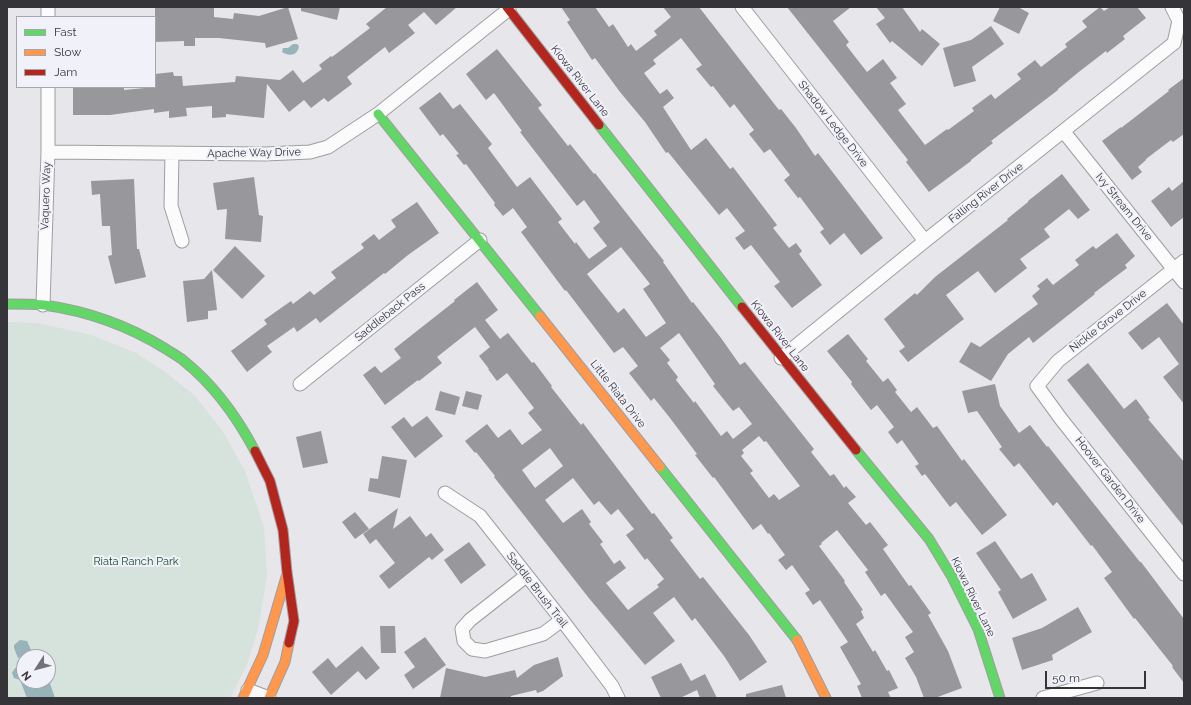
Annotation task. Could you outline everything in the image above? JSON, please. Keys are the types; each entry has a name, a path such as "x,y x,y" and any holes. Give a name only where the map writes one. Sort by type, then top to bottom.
{"street":[{"name":"Shadow Ledge Drive","path":"742,7 925,241"},
{"path":"1172,7 1182,21"},
{"name":"Apache Way Drive","path":"48,152 265,154 310,152 328,147 378,114 508,8"},
{"name":"Kiowa River Lane","path":"508,8 781,358 929,539 952,577 978,629 1000,698"},
{"name":"Falling River Drive","path":"781,358 925,241 1174,43 1182,21"},
{"name":"Vaquero Way","path":"43,305 48,152 48,88"},
{"name":"Little Riata Drive","path":"378,114 799,642 826,698"},
{"name":"Ivy Stream Drive","path":"1064,132 1179,265 1184,282"},
{"path":"172,153 171,206 182,241"},
{"name":"Saddleback Pass","path":"300,384 480,240"},
{"name":"Nickle Grove Drive","path":"1037,386 1058,361 1179,265"},
{"path":"7,304 43,305 83,313 120,325 153,341 183,360 208,384 229,408 247,435 260,458 270,481 283,530 294,621 285,662 269,698 245,694 263,655 287,572"},
{"name":"Hoover Garden Drive","path":"1037,386 1061,419 1184,574"},
{"name":"Saddle Brush Trail","path":"446,493 480,516 562,620 612,686 618,698"},
{"path":"526,576 470,620 462,629 464,641 472,649 485,651 542,634 562,620"},
{"path":"1043,698 1097,683"}],"green space":[{"name":"Riata Ranch Park","path":"7,322 38,323 91,335 136,353 164,371 194,395 222,430 245,471 264,527 267,576 258,629 247,664 230,698 7,698"}],"water":[{"path":"293,44 297,44 299,46 295,53 291,55 282,52 283,48 288,48"},
{"path":"20,640 27,641 31,649 16,649 16,653 14,645"},
{"path":"15,668 16,679 14,678 12,673"},
{"path":"24,689 52,689 55,698 27,698"}],"building":[{"path":"155,7 214,7 214,17 233,19 234,13 259,16 288,7 298,39 266,48 265,43 219,38 195,38 195,46 184,46 184,41 156,42"},
{"path":"301,7 340,7 337,20 301,11"},
{"path":"387,7 457,7 436,25 424,12 408,25 415,33 389,53 385,47 347,77 352,84 328,102 324,98 311,108 304,100 289,112 267,84 264,118 226,114 226,117 212,118 212,106 186,108 187,116 169,118 169,111 154,113 154,109 110,115 73,115 73,88 124,88 124,90 156,88 156,74 173,72 174,76 182,76 183,86 235,82 236,76 280,80 293,70 303,83 322,69 319,65 370,28 366,24"},
{"path":"561,7 595,7 609,27 613,24 628,47 631,44 636,51 657,35 654,31 671,17 663,7 699,7 779,110 781,109 796,128 815,156 818,153 883,238 861,255 844,233 830,245 820,232 824,229 800,197 798,198 784,180 790,175 770,149 764,153 749,134 754,130 734,104 730,108 713,86 711,87 696,69 702,65 681,38 653,60 656,64 644,73 660,94 667,89 674,98 663,107 691,150 706,138 730,169 733,167 777,225 773,228 789,248 796,243 802,251 799,254 822,285 792,308 774,286 780,282 751,245 744,250 735,238 745,231 727,208 719,215 668,152 666,153 645,122 620,92 595,58 592,60 567,22 570,20"},
{"path":"787,7 851,7 833,21 849,42 846,45 867,72 883,59 897,78 890,83 906,104 898,110 925,145 974,111 972,108 991,94 995,99 1021,79 1017,74 1035,60 1041,67 1067,47 1065,44 1087,27 1082,21 1100,7 1104,11 1110,7 1137,7 1146,18 1123,36 1125,39 1107,53 1106,51 1080,71 1058,90 991,141 993,143 971,161 929,192 906,162 908,160"},
{"path":"876,7 902,7 920,32 922,29 940,44 922,66 892,41 890,43 876,24 885,18"},
{"path":"1000,7 1018,7 1029,13 1019,34 993,21"},
{"path":"991,26 1004,44 972,67 976,81 954,87 943,48 971,40"},
{"path":"497,49 542,105 538,108 568,146 570,144 594,174 595,173 664,261 663,262 692,303 693,302 721,338 740,365 745,362 814,449 811,452 830,476 834,474 844,488 846,486 856,497 848,503 866,525 870,522 888,545 883,549 909,586 911,585 931,613 928,615 948,651 962,688 935,698 924,698 916,677 905,658 914,652 905,637 913,632 885,593 881,596 865,572 868,570 837,530 819,546 845,581 844,582 863,610 861,611 864,618 856,624 873,652 875,650 887,671 889,670 898,688 888,692 891,698 862,698 857,686 861,684 840,647 848,642 820,600 813,605 805,593 810,590 792,565 786,570 778,560 785,555 769,533 768,534 761,524 753,530 714,477 713,478 695,455 697,454 670,418 654,398 651,401 629,373 638,366 623,347 614,353 521,232 527,227 513,208 503,216 466,164 464,165 456,155 459,154 443,134 440,136 419,108 440,92 453,109 460,104 492,144 488,148 517,187 530,177 562,219 558,222 589,259 607,246 593,228 600,222 584,200 577,206 520,132 522,131 494,93 486,100 466,74","holes":["621,247 650,284 643,289 666,323 646,337 624,308 618,313 587,274","679,333 715,384 713,386 733,411 739,407 752,424 733,439 727,431 721,436 695,401 694,403 676,380 678,377 667,363 670,360 660,348","759,436 764,442 766,441 800,486 779,500 774,494 769,498 750,473 753,471 741,456 744,453 742,450"]},
{"path":"1184,78 1184,134 1173,142 1171,140 1146,159 1138,167 1142,172 1132,180 1102,141 1121,128"},
{"path":"1062,174 1090,210 1078,219 1069,209 1044,229 1050,237 1020,259 1027,268 995,293 978,271 946,295 964,319 908,362 899,351 905,347 884,319 915,293 917,295 935,277 1008,220 1007,219 1028,201"},
{"path":"254,177 259,215 263,216 261,242 225,239 227,209 217,210 213,183"},
{"path":"134,179 137,249 139,249 146,277 115,284 108,256 112,255 110,226 102,226 100,194 92,195 91,181"},
{"path":"1184,181 1184,217 1171,227 1151,201 1169,187 1172,191"},
{"path":"417,202 439,233 408,255 385,274 384,273 320,323 316,318 297,332 294,327 267,346 272,352 247,372 231,351 267,324 264,320 291,301 293,304 310,291 314,295 336,278 331,272 364,248 361,244 374,234 379,240 396,227 391,220"},
{"path":"1117,233 1135,256 1125,265 1127,268 1033,343 1029,337 1008,354 991,381 959,362 971,342 980,347 1038,304 1032,296 1040,289 1037,286 1047,278 1053,285 1079,265 1075,260 1093,246 1096,249"},
{"path":"235,246 265,276 242,299 213,270"},
{"path":"212,270 217,310 208,311 208,319 187,322 183,281 204,279"},
{"path":"477,282 498,310 485,320 500,339 508,333 532,363 534,362 552,386 551,387 581,425 583,423 652,514 654,513 673,538 670,540 700,579 703,577 749,635 767,662 740,681 724,656 695,618 692,621 674,597 653,613 675,641 645,665 588,597 494,477 495,476 465,441 487,424 498,438 510,429 522,445 542,430 528,413 534,408 507,373 497,381 479,356 490,347 475,327 437,357 442,363 385,405 363,375 375,366 381,373 401,358 394,349 455,301 454,300","holes":["550,448 563,466 535,488 522,470","573,478 594,505 599,501 611,515 618,509 634,529 626,535 645,560 647,558 664,579 657,585 659,587 628,610 606,583 626,568 620,560 614,564 600,544 603,542 589,524 591,522 582,509 563,523 545,500"]},
{"path":"1167,303 1184,325 1184,404 1163,377 1179,364 1159,337 1142,350 1128,333"},
{"path":"848,334 868,359 866,361 883,382 888,378 897,390 895,392 911,412 917,407 933,428 937,426 962,461 964,459 1007,515 982,535 956,502 950,507 925,474 922,476 915,466 919,464 902,440 897,444 888,432 894,427 877,405 871,410 851,384 852,382 827,351"},
{"path":"1088,363 1124,409 1136,399 1150,418 1148,419 1184,462 1184,527 1067,380"},
{"path":"995,384 1000,406 1019,433 1030,425 1141,562 1184,619 1184,683 1172,667 1173,666 1135,618 1134,619 1104,578 1112,572 1092,545 1091,546 1057,502 1053,506 1019,463 1014,467 999,449 1002,447 977,411 968,413 962,391"},
{"path":"440,391 460,397 455,415 435,410"},
{"path":"466,391 482,395 478,410 462,406"},
{"path":"427,416 443,436 415,458 391,427 404,417 412,427"},
{"path":"321,431 328,463 303,468 296,437"},
{"path":"382,456 407,460 400,498 368,491 370,478 378,479"},
{"path":"398,508 393,529 410,516 426,537 431,533 444,550 432,560 429,557 389,589 379,576 395,563 376,539 370,544 363,534"},
{"path":"355,512 369,529 355,539 342,522"},
{"path":"995,541 1021,579 1032,573 1047,600 1013,619 998,592 1001,590 976,553"},
{"path":"469,542 486,565 461,584 444,560"},
{"path":"1078,607 1092,632 1052,655 1053,660 1022,670 1012,638 1042,628"},
{"path":"380,626 395,626 396,653 381,653"},
{"path":"425,637 446,665 413,689 404,675 415,667 404,652"},
{"path":"362,646 380,668 366,680 358,671 331,695 312,672 328,658 336,668"},
{"path":"558,657 563,676 543,691 537,693 536,690 511,696 511,698 440,698 446,668 485,677 515,670 517,678 534,665"},
{"path":"681,663 691,681 705,674 717,698 700,698 697,690 680,698 661,698 651,677"},
{"path":"782,685 786,698 746,698 746,694"}],"traffic: fast":[{"path":"378,114 540,316"},
{"path":"599,125 742,307"},
{"path":"7,304 44,305 92,315 137,333 166,349 182,359 195,370 215,391 233,414 255,451"},
{"path":"856,450 929,539 952,577 978,629 1000,698"},
{"path":"660,467 797,640"}],"traffic: slow":[{"path":"540,316 660,467"},
{"path":"243,698 263,655 286,577"},
{"path":"797,640 826,698"},
{"path":"269,698 285,662 289,643"}],"traffic: jam":[{"path":"507,7 599,125"},
{"path":"742,307 856,450"},
{"path":"255,451 270,481 283,530 294,621 289,643"}]}
